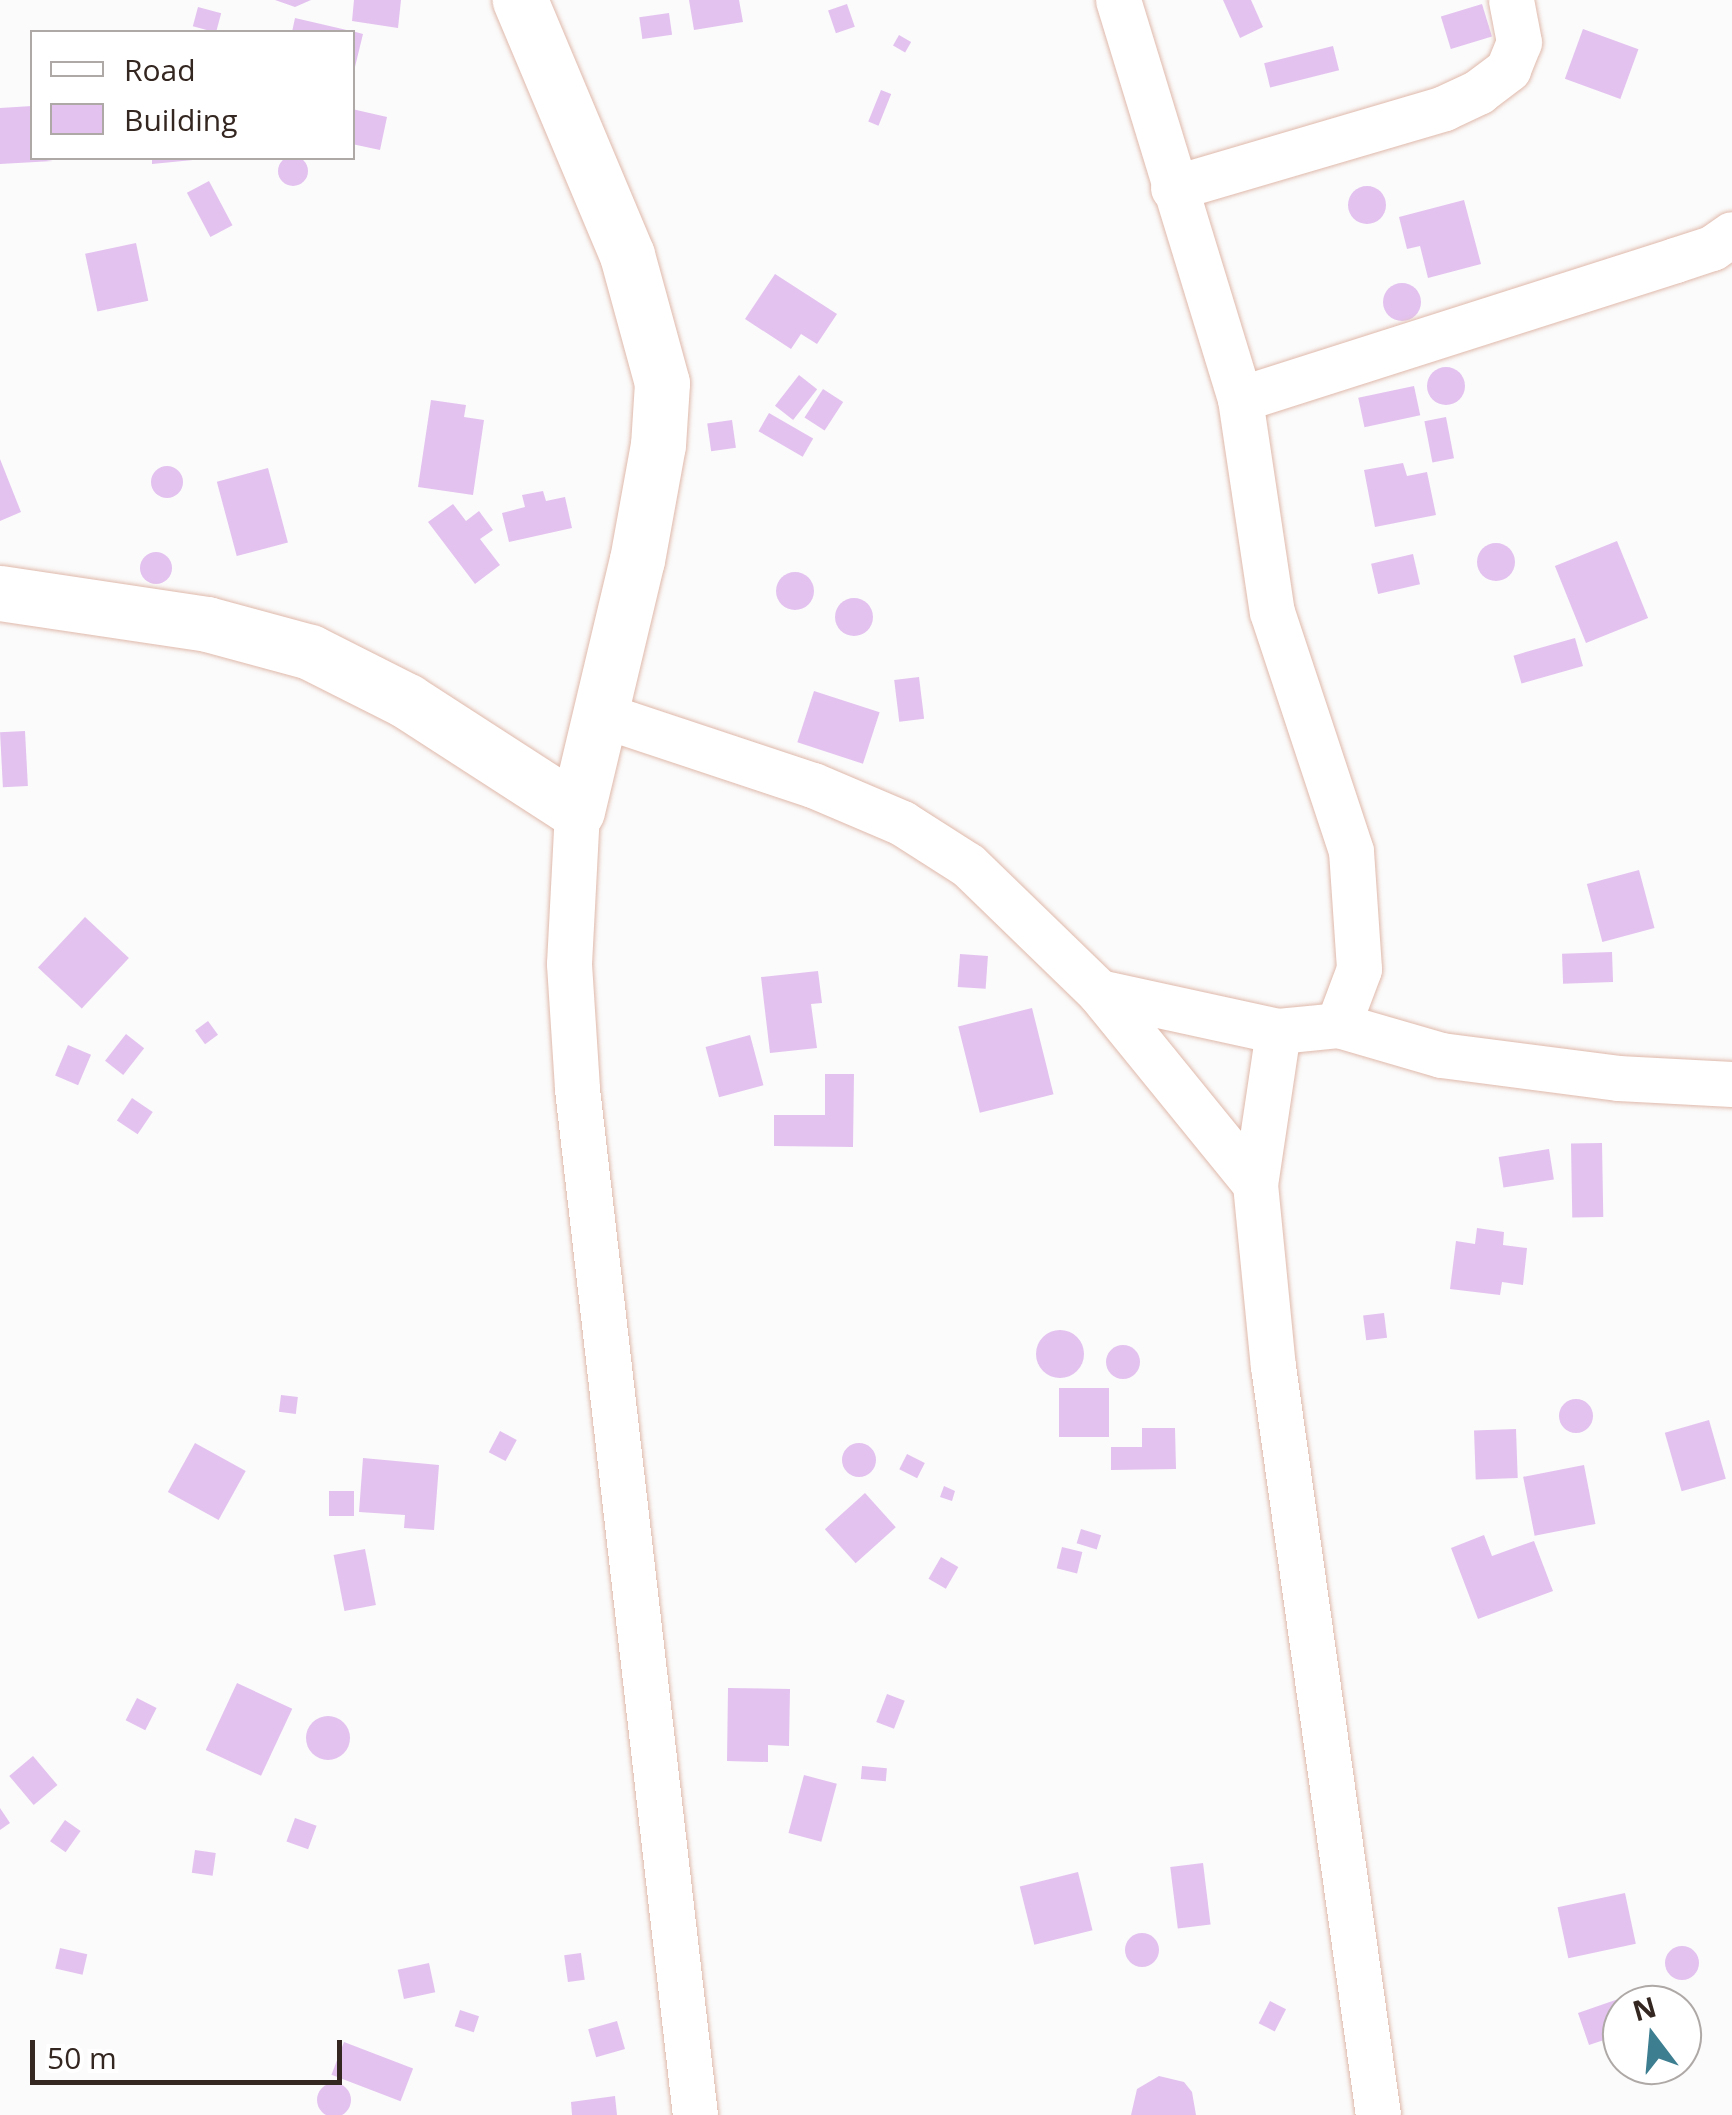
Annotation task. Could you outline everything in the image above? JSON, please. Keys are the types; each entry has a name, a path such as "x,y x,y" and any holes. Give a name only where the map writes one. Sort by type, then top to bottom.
{"street":[{"path":"520,0 626,254 662,383 658,445 602,715 577,811 568,964 577,1088 695,2115"},
{"path":"1118,0 1240,400 1272,612 1356,878 1359,969 1338,1025"},
{"path":"1173,188 1444,108 1478,92 1508,70 1519,42 1511,0"},
{"path":"1240,400 1712,248 1732,234"},
{"path":"0,593 207,624 310,652 408,701 577,811"},
{"path":"602,715 813,785 902,824 968,865 1099,992 1255,1184"},
{"path":"1099,992 1278,1031 1338,1025 1441,1054 1618,1078 1732,1084"},
{"path":"1278,1031 1255,1184 1272,1366 1378,2115"}],"building":[{"path":"275,0 311,0 295,7"},
{"path":"354,0 401,0 398,28 352,21"},
{"path":"689,0 739,0 743,22 694,30"},
{"path":"1223,0 1251,0 1263,27 1240,38"},
{"path":"847,4 855,27 836,33 828,11"},
{"path":"1482,4 1492,37 1451,49 1441,17"},
{"path":"198,7 221,13 217,30 193,26"},
{"path":"669,13 672,35 642,39 639,17"},
{"path":"295,18 347,30 292,30"},
{"path":"1583,29 1638,49 1620,99 1565,79"},
{"path":"355,32 363,34 355,67"},
{"path":"899,35 911,42 905,52 893,45"},
{"path":"1333,46 1339,70 1270,87 1264,63"},
{"path":"881,90 891,94 878,126 868,122"},
{"path":"30,106 30,160 53,161 0,164 0,108"},
{"path":"355,110 387,117 380,150 355,145"},
{"path":"152,160 193,160 152,164"},
{"path":"282,160 304,160 307,177 299,185 287,185 279,177"},
{"path":"209,181 232,225 210,237 187,193"},
{"path":"1367,186 1380,192 1386,205 1380,218 1367,224 1354,218 1348,205 1354,192"},
{"path":"1464,200 1481,264 1428,278 1420,246 1407,249 1399,217"},
{"path":"136,243 148,301 97,312 85,254"},
{"path":"775,274 837,314 817,344 801,334 791,349 745,319"},
{"path":"1402,283 1415,289 1421,302 1415,315 1402,321 1389,315 1383,302 1389,289"},
{"path":"1446,367 1460,372 1465,386 1460,400 1446,405 1432,400 1427,386 1432,372"},
{"path":"799,375 817,389 793,420 775,406"},
{"path":"1414,386 1420,415 1364,427 1358,398"},
{"path":"823,389 843,402 825,431 804,418"},
{"path":"431,400 466,405 464,417 484,420 473,495 418,487"},
{"path":"769,413 813,439 803,457 758,431"},
{"path":"1446,417 1454,458 1432,462 1424,421"},
{"path":"732,420 736,448 711,451 707,423"},
{"path":"0,459 21,512 0,521"},
{"path":"1403,463 1407,476 1427,472 1436,515 1375,527 1364,470"},
{"path":"167,466 178,471 183,482 178,493 167,498 156,493 151,482 156,471"},
{"path":"268,468 288,542 237,556 217,482"},
{"path":"543,491 546,501 565,497 572,528 509,542 502,513 525,507 522,495"},
{"path":"453,504 466,521 479,511 493,530 480,539 500,565 475,584 428,522"},
{"path":"1617,541 1648,618 1586,643 1555,566"},
{"path":"1496,543 1509,549 1515,562 1509,575 1496,581 1483,575 1477,562 1483,549"},
{"path":"156,552 167,557 172,568 167,579 156,584 145,579 140,568 145,557"},
{"path":"1413,554 1420,584 1378,594 1371,564"},
{"path":"795,572 808,578 814,591 808,604 795,610 782,604 776,591 782,578"},
{"path":"854,598 867,604 873,617 867,630 854,636 841,630 835,617 841,604"},
{"path":"1575,638 1583,666 1521,684 1513,656"},
{"path":"919,677 924,719 899,722 894,680"},
{"path":"814,691 880,712 863,764 797,742"},
{"path":"25,731 28,786 3,787 0,732"},
{"path":"1639,870 1655,928 1602,942 1587,884"},
{"path":"85,917 129,958 82,1008 38,967"},
{"path":"1612,952 1613,982 1563,984 1562,954"},
{"path":"960,954 988,956 986,989 958,987"},
{"path":"818,971 822,1003 811,1004 817,1048 770,1053 761,977"},
{"path":"1032,1008 1054,1094 980,1113 958,1026"},
{"path":"208,1021 218,1035 205,1044 195,1030"},
{"path":"126,1034 144,1048 123,1075 105,1061"},
{"path":"750,1035 763,1085 719,1097 706,1047"},
{"path":"68,1045 91,1055 78,1085 55,1075"},
{"path":"825,1074 854,1074 853,1147 774,1146 774,1115 825,1115"},
{"path":"132,1098 153,1112 138,1134 117,1120"},
{"path":"1602,1143 1603,1217 1572,1218 1571,1144"},
{"path":"1549,1149 1554,1180 1503,1188 1499,1157"},
{"path":"1477,1228 1504,1232 1503,1245 1527,1248 1523,1285 1502,1282 1500,1295 1450,1289 1456,1241 1475,1244"},
{"path":"1384,1313 1387,1338 1366,1340 1363,1316"},
{"path":"1060,1330 1077,1337 1084,1354 1077,1371 1060,1378 1043,1371 1036,1354 1043,1337"},
{"path":"1123,1345 1135,1350 1140,1362 1135,1374 1123,1379 1111,1374 1106,1362 1111,1350"},
{"path":"1059,1388 1109,1388 1109,1437 1059,1437"},
{"path":"281,1395 298,1397 296,1414 279,1412"},
{"path":"1576,1399 1588,1404 1593,1416 1588,1428 1576,1433 1564,1428 1559,1416 1564,1404"},
{"path":"1709,1420 1726,1479 1682,1491 1665,1433"},
{"path":"1142,1428 1175,1428 1176,1469 1111,1470 1111,1447 1142,1447"},
{"path":"1516,1429 1518,1478 1476,1479 1474,1430"},
{"path":"500,1431 517,1440 506,1461 489,1452"},
{"path":"195,1443 246,1471 219,1520 168,1492"},
{"path":"859,1443 871,1448 876,1460 871,1472 859,1477 847,1472 842,1460 847,1448"},
{"path":"907,1454 925,1463 917,1478 899,1469"},
{"path":"363,1458 439,1465 434,1530 404,1528 405,1515 359,1512"},
{"path":"1584,1465 1595,1524 1535,1536 1523,1477"},
{"path":"944,1486 955,1491 952,1501 940,1497"},
{"path":"329,1491 354,1491 354,1516 329,1516"},
{"path":"865,1493 896,1527 856,1563 825,1529"},
{"path":"1081,1529 1101,1535 1097,1549 1077,1543"},
{"path":"1484,1535 1492,1556 1534,1541 1553,1591 1478,1619 1451,1548"},
{"path":"1062,1547 1082,1552 1077,1573 1057,1568"},
{"path":"365,1549 376,1605 344,1611 334,1555"},
{"path":"941,1557 958,1567 946,1589 928,1579"},
{"path":"237,1683 292,1709 261,1776 206,1750"},
{"path":"728,1688 790,1689 789,1746 768,1745 768,1762 727,1761"},
{"path":"887,1694 905,1701 894,1729 876,1722"},
{"path":"137,1698 157,1708 145,1730 126,1720"},
{"path":"328,1716 343,1723 350,1738 343,1753 328,1760 313,1753 306,1738 313,1723"},
{"path":"33,1756 57,1785 34,1805 9,1776"},
{"path":"862,1766 887,1768 886,1781 861,1779"},
{"path":"804,1775 837,1784 821,1842 788,1833"},
{"path":"0,1808 10,1823 0,1830"},
{"path":"295,1818 317,1826 308,1849 286,1841"},
{"path":"65,1820 81,1831 66,1852 50,1841"},
{"path":"195,1850 216,1853 213,1876 192,1873"},
{"path":"1203,1863 1211,1925 1178,1929 1170,1867"},
{"path":"1078,1872 1093,1930 1034,1945 1020,1887"},
{"path":"1625,1893 1636,1944 1568,1958 1558,1907"},
{"path":"1142,1933 1154,1938 1159,1950 1154,1962 1142,1967 1130,1962 1125,1950 1130,1938"},
{"path":"1682,1946 1694,1951 1699,1963 1694,1975 1682,1980 1670,1975 1665,1963 1670,1951"},
{"path":"60,1948 87,1954 83,1975 55,1968"},
{"path":"581,1953 585,1980 568,1982 564,1955"},
{"path":"429,1963 435,1992 404,1999 398,1970"},
{"path":"1270,2001 1286,2009 1275,2031 1259,2023"},
{"path":"1602,2005 1602,2041 1589,2045 1578,2013"},
{"path":"460,2010 479,2016 474,2032 455,2026"},
{"path":"617,2021 625,2049 596,2057 588,2029"},
{"path":"344,2042 413,2069 401,2101 331,2075"},
{"path":"1159,2076 1184,2082 1192,2092 1196,2115 1131,2115 1137,2089"},
{"path":"334,2083 346,2088 346,2112 337,2116 322,2112 317,2100 322,2088"},
{"path":"615,2096 617,2115 572,2115 571,2102"}]}
